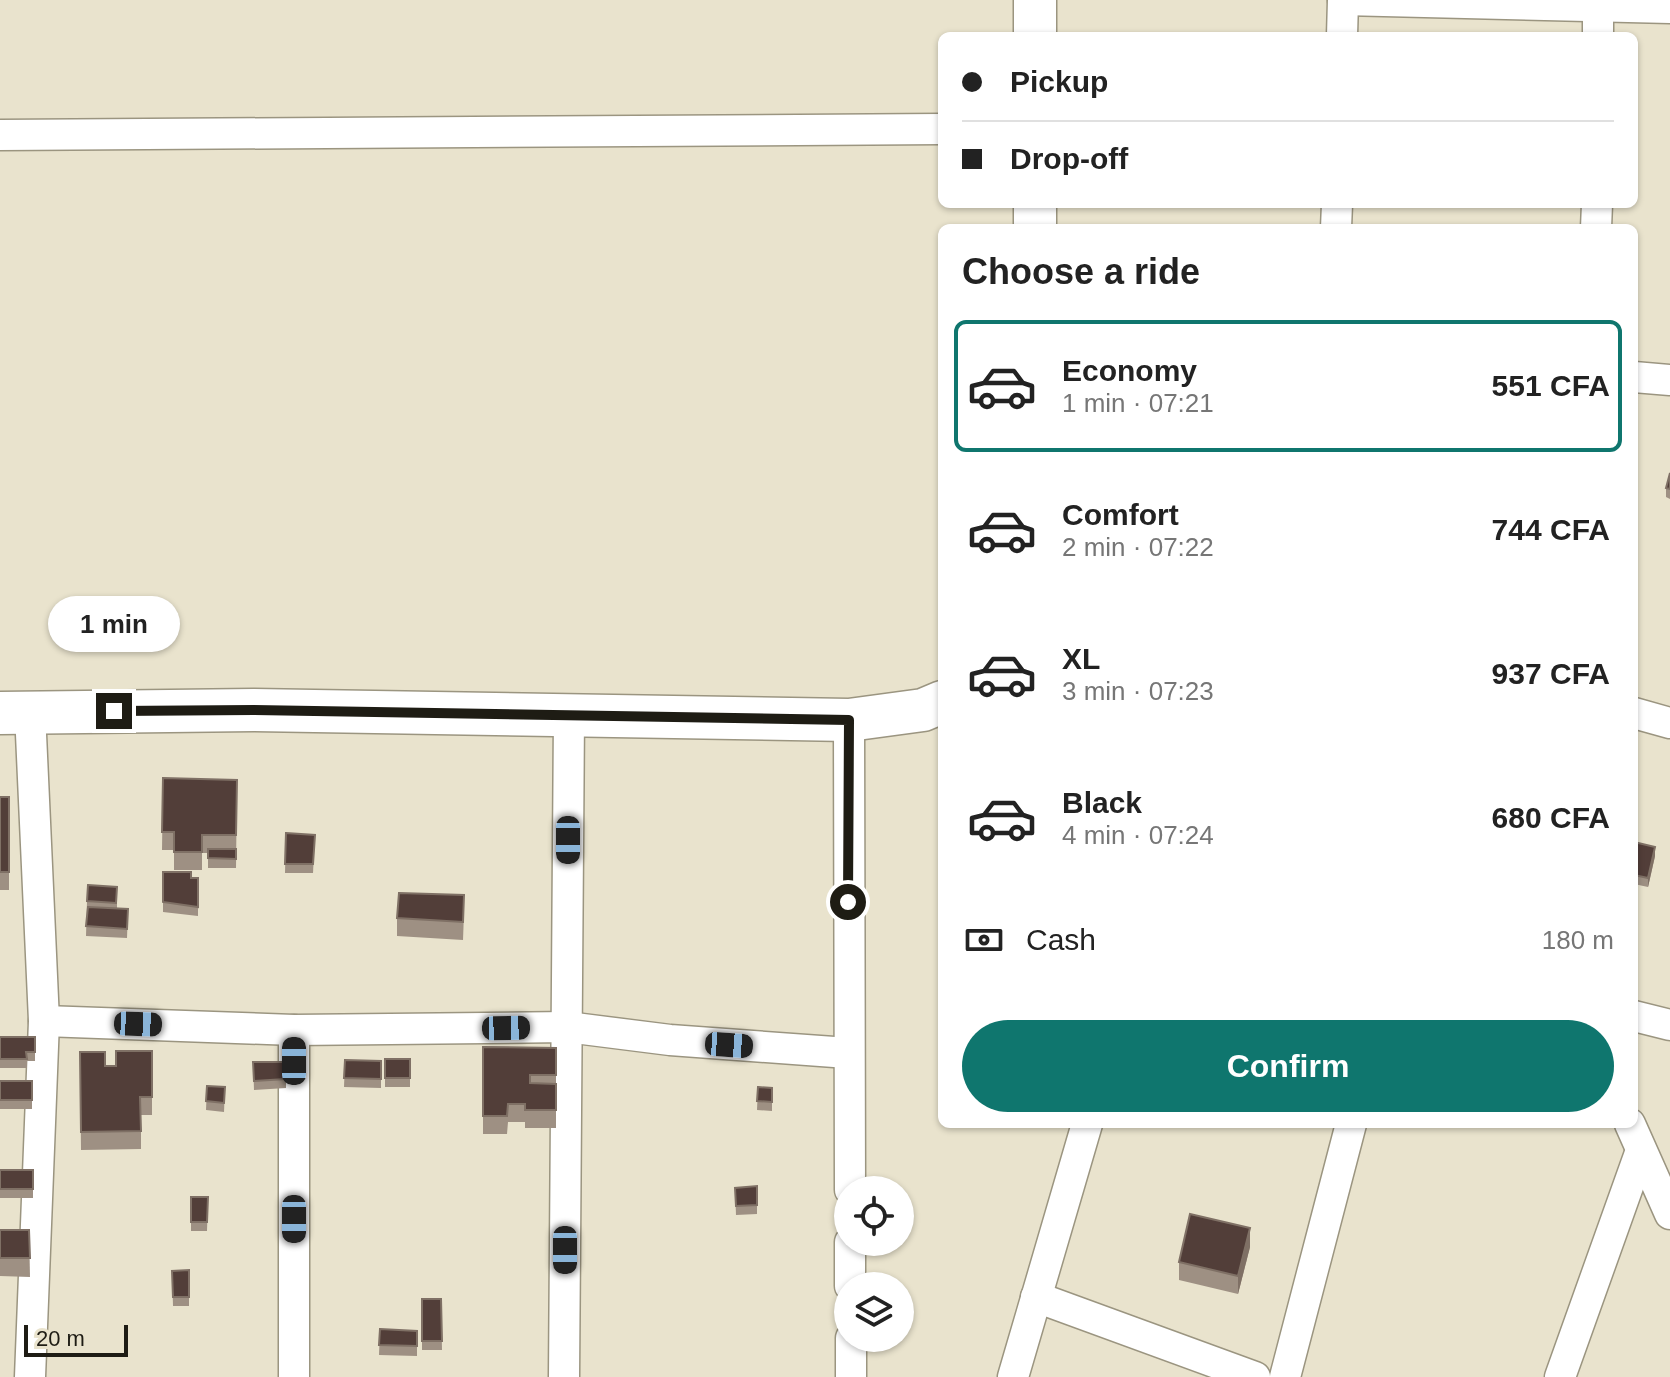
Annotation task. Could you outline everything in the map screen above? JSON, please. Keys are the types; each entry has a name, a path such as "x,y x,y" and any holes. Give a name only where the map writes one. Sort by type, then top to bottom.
{"street":[{"path":"1035,0 1035,32"},
{"path":"1342,32 1343,0 1598,14 1670,8"},
{"path":"0,135 938,129"},
{"path":"1638,377 1670,380"},
{"path":"30,1377 44,1021 15,713 254,710 849,720 936,712"},
{"path":"1638,714 1670,723"},
{"path":"564,1377 569,715"},
{"path":"849,720 850,1176"},
{"path":"1638,1017 1670,1025"},
{"path":"44,1021 294,1030 567,1027 670,1040 848,1053"},
{"path":"294,1030 294,1377"},
{"path":"1013,1377 1086,1128"},
{"path":"1285,1377 1350,1128"},
{"path":"1631,1128 1670,1214"},
{"path":"1560,1377 1640,1153"},
{"path":"1036,1297 1255,1377"},
{"path":"851,1352 851,1377"}],"building":[{"path":"163,778 237,780 236,835 202,835 202,852 174,852 174,832 162,832"},
{"path":"0,797 9,797 9,872 0,872"},
{"path":"286,833 315,835 313,864 285,864"},
{"path":"1638,843 1655,847 1648,878 1638,876"},
{"path":"208,849 236,849 236,859 208,858"},
{"path":"163,872 191,872 191,878 198,878 198,907 163,902"},
{"path":"88,885 117,887 116,903 87,901"},
{"path":"399,893 464,895 463,922 397,918"},
{"path":"88,907 128,909 127,929 86,926"},
{"path":"0,1037 35,1037 35,1052 26,1052 27,1059 0,1059"},
{"path":"483,1047 556,1048 556,1075 530,1075 530,1083 556,1084 556,1110 525,1110 525,1104 508,1104 507,1116 483,1116"},
{"path":"116,1051 152,1051 152,1097 140,1097 141,1131 81,1132 80,1052 105,1052 105,1066 116,1066"},
{"path":"385,1059 410,1059 410,1078 385,1078"},
{"path":"345,1060 381,1061 381,1079 344,1078"},
{"path":"253,1062 286,1062 286,1079 254,1081"},
{"path":"0,1081 32,1081 32,1100 0,1100"},
{"path":"207,1086 225,1087 224,1103 206,1101"},
{"path":"758,1087 772,1088 772,1102 757,1101"},
{"path":"0,1170 33,1170 33,1189 0,1189"},
{"path":"757,1186 757,1205 736,1206 735,1188"},
{"path":"191,1197 208,1197 207,1222 191,1222"},
{"path":"1190,1214 1250,1228 1238,1276 1179,1262"},
{"path":"0,1230 29,1230 30,1258 0,1258"},
{"path":"189,1270 189,1297 173,1297 172,1271"},
{"path":"422,1299 441,1299 442,1341 422,1341"},
{"path":"380,1329 417,1331 417,1346 379,1345"}],"route":[{"path":"114,711 254,710 849,720 848,902"}]}
